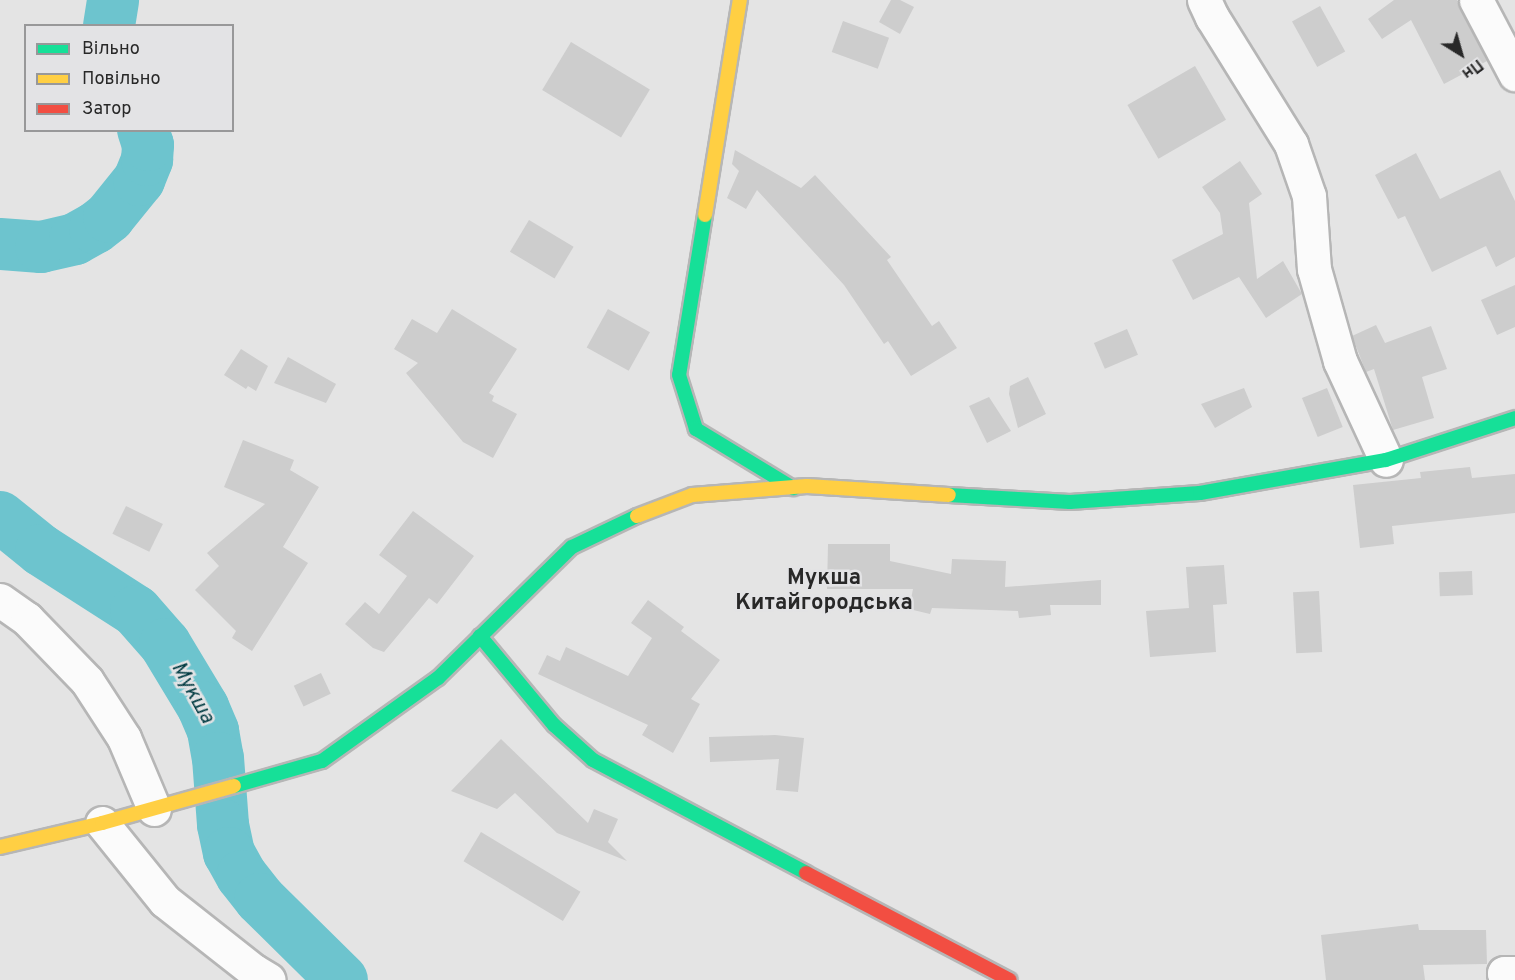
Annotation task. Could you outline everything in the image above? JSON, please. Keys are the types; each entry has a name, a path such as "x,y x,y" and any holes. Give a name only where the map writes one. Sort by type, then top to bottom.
{"main road":[{"path":"740,0 680,375 696,429 793,488"},
{"path":"0,847 102,823 322,761 438,678 572,547 628,519 692,495 793,488 1070,502 1200,493 1386,460 1515,418"},
{"path":"480,636 554,725 593,760 1010,980"}],"street":[{"path":"1203,0 1291,144 1309,196 1314,269 1340,361 1386,460"},
{"path":"1476,0 1515,74"},
{"path":"0,600 27,619 87,681 124,738 163,806"},
{"path":"102,823 165,901 254,971 269,980"}],"building":[{"path":"891,0 900,0 914,7 900,34 879,22"},
{"path":"1394,0 1457,0 1487,61 1444,84 1411,20 1382,39 1368,19"},
{"path":"1320,6 1345,51 1317,67 1292,22"},
{"path":"843,21 889,38 878,69 832,52"},
{"path":"571,42 650,89 621,137 542,90"},
{"path":"1195,66 1226,120 1158,159 1127,105"},
{"path":"735,150 801,188 815,175 891,257 887,260 932,326 939,321 957,348 911,376 888,341 884,344 844,285 757,190 746,209 727,198 739,171 732,164"},
{"path":"1416,153 1440,199 1500,170 1515,201 1515,257 1496,267 1486,246 1432,272 1405,216 1398,219 1375,175"},
{"path":"1240,161 1262,194 1249,203 1257,279 1283,261 1302,294 1266,318 1239,277 1193,300 1172,260 1223,234 1220,213 1202,187"},
{"path":"529,220 574,247 555,278 510,252"},
{"path":"1515,285 1515,327 1497,335 1481,300"},
{"path":"452,309 517,349 489,393 494,396 492,401 517,414 493,458 463,442 406,373 418,363 394,349 412,319 437,333"},
{"path":"608,309 650,332 629,371 587,347"},
{"path":"1376,325 1385,343 1431,326 1447,369 1422,377 1434,418 1393,430 1374,369 1366,372 1352,336"},
{"path":"1127,329 1138,355 1105,369 1094,343"},
{"path":"241,349 268,366 256,391 248,386 246,389 224,375"},
{"path":"288,357 336,384 326,403 274,383"},
{"path":"1028,377 1046,414 1018,428 1009,394 1010,386"},
{"path":"1244,388 1252,407 1215,428 1201,404"},
{"path":"1327,388 1343,427 1318,437 1302,398"},
{"path":"989,397 1011,431 987,443 969,406"},
{"path":"243,440 294,460 290,470 319,487 283,547 308,563 252,651 232,638 236,631 195,590 219,566 207,553 265,504 224,487"},
{"path":"1470,467 1472,478 1515,474 1515,513 1392,526 1394,544 1360,548 1353,485 1421,478 1420,472"},
{"path":"126,506 163,524 149,552 112,534"},
{"path":"413,511 474,556 437,604 429,598 384,652 373,648 345,624 365,602 379,614 407,576 379,555"},
{"path":"828,544 890,544 890,561 951,574 952,559 1006,561 1005,587 1101,580 1101,605 1050,605 1051,615 1019,618 1018,611 932,608 930,614 909,609 913,589 827,589"},
{"path":"1224,565 1227,604 1213,605 1216,652 1150,657 1146,611 1189,608 1186,567"},
{"path":"1472,571 1473,595 1440,596 1439,572"},
{"path":"1319,591 1322,652 1296,653 1293,592"},
{"path":"648,600 684,627 681,631 720,660 691,699 700,704 673,753 642,735 648,725 538,674 547,655 560,661 566,647 628,676 652,638 631,623"},
{"path":"321,673 331,694 304,707 294,686"},
{"path":"775,735 804,738 798,792 776,790 779,759 710,762 709,737"},
{"path":"501,739 588,823 594,809 618,819 608,842 627,861 557,833 515,793 497,809 451,791"},
{"path":"481,832 580,892 563,921 463,861"},
{"path":"1418,924 1419,930 1486,930 1487,964 1423,965 1425,980 1326,980 1321,935"}],"waterway":[{"name":"Мукша","path":"109,24 113,0"},
{"name":"Мукша","path":"0,244 41,247 75,239 95,228 109,217 139,180 147,160 148,145 144,132"},
{"name":"Мукша","path":"0,517 41,550 136,611 165,644 203,707 213,731 218,758 223,825 229,853 242,876 260,899 342,980"}],"traffic: fast":[{"path":"705,215 679,375 696,429 793,488"},
{"path":"949,495 1070,502 1200,493 1386,460 1515,418"},
{"path":"234,786 322,761 438,678 572,547 637,516"},
{"path":"480,636 554,725 593,760 806,873"}],"traffic: slow":[{"path":"705,215 740,0"},
{"path":"637,516 692,495 807,486 949,495"},
{"path":"0,847 102,823 234,786"}],"traffic: jam":[{"path":"806,873 1010,980"}],"district":[{"name":"Мукша Китайгородська","path":"824,590"}]}
